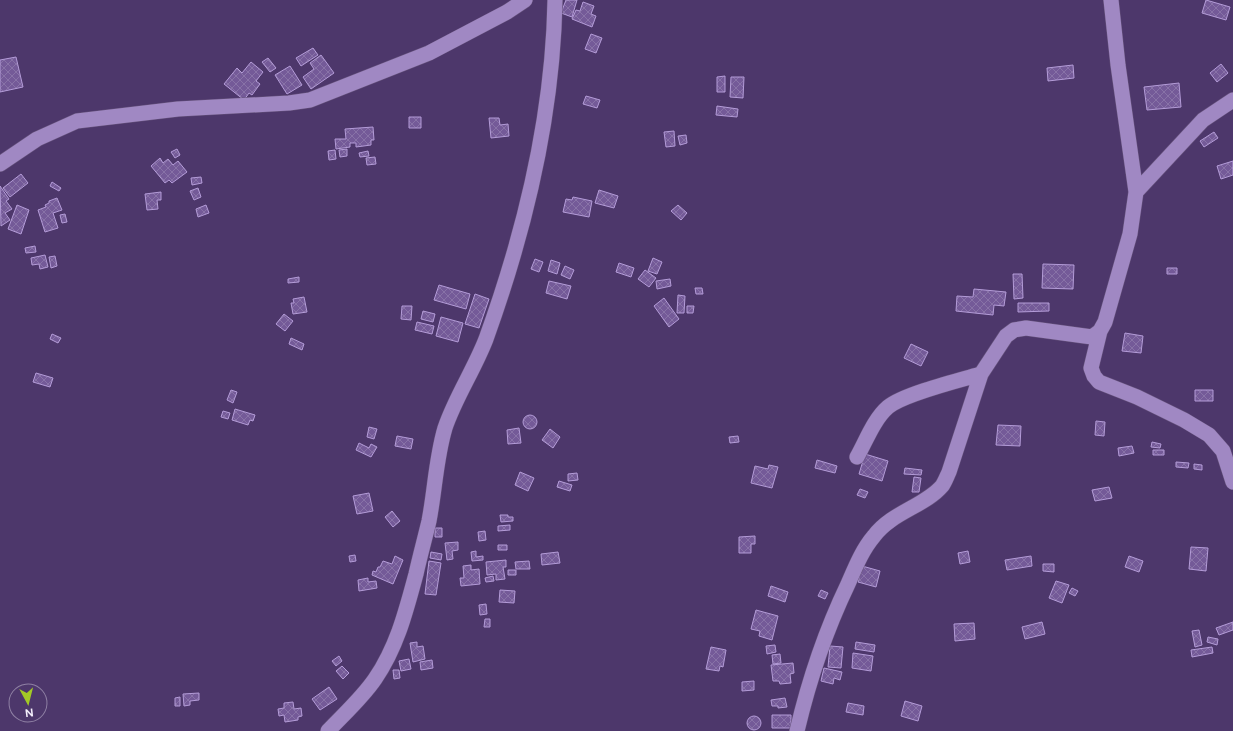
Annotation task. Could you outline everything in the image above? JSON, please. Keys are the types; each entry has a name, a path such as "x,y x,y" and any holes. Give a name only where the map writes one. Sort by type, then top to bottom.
{"street":[{"path":"0,164 37,139 56,129 77,121 178,109 289,103 310,100 429,52 507,12 525,0"},
{"path":"328,731 374,680 395,646 405,616 429,520 440,448 446,427 477,362 505,285 521,233 544,114 552,58 555,0"},
{"path":"1111,0 1118,65 1136,192 1135,208 1125,254 1105,322 1100,331 1091,368 1098,382 1144,400 1184,420 1209,435 1223,451 1233,482"},
{"path":"1136,192 1204,120 1233,100"},
{"path":"796,731 807,688 818,655 835,611 861,555 873,536 892,518 933,494 943,485 949,472 981,374 1006,336 1014,330 1026,328 1092,338 1100,331"},
{"path":"857,457 877,421 888,407 901,399 981,374"}],"building":[{"path":"566,0 577,0 572,17 561,13"},
{"path":"1206,0 1230,7 1226,20 1202,13"},
{"path":"583,2 594,6 591,14 596,16 592,27 572,19 576,10 580,11"},
{"path":"591,34 602,38 596,53 585,49"},
{"path":"313,48 318,55 301,66 296,58"},
{"path":"321,55 334,73 311,89 303,77 314,69 310,63"},
{"path":"16,57 23,87 0,92 0,60"},
{"path":"268,58 276,68 270,72 262,62"},
{"path":"251,62 263,72 256,81 260,84 252,95 249,93 244,100 224,84 237,68 242,73"},
{"path":"1221,64 1228,73 1217,82 1210,73"},
{"path":"1073,65 1074,78 1048,81 1047,68"},
{"path":"290,66 302,85 287,94 275,75"},
{"path":"725,76 725,92 717,92 717,77"},
{"path":"731,77 744,77 743,98 730,97"},
{"path":"1179,83 1181,107 1147,110 1144,87"},
{"path":"586,96 600,100 597,108 583,104"},
{"path":"717,106 738,109 737,117 716,115"},
{"path":"409,117 421,117 421,128 409,128"},
{"path":"489,118 499,118 500,125 508,124 509,136 491,138"},
{"path":"373,127 374,140 371,140 371,145 356,147 356,143 350,143 350,147 336,149 335,139 346,139 345,129"},
{"path":"674,131 675,146 666,147 664,132"},
{"path":"1214,132 1218,138 1204,147 1200,141"},
{"path":"686,135 687,143 680,145 678,136"},
{"path":"177,149 180,155 175,158 171,152"},
{"path":"347,149 347,156 340,157 339,150"},
{"path":"335,150 336,159 329,160 328,151"},
{"path":"368,151 369,156 360,157 359,153"},
{"path":"375,157 376,164 367,165 366,158"},
{"path":"160,158 163,163 168,159 173,165 178,161 187,172 172,183 169,180 165,183 151,166"},
{"path":"1233,161 1233,175 1221,179 1217,166"},
{"path":"21,174 28,183 10,197 3,188"},
{"path":"201,177 202,183 192,185 191,178"},
{"path":"52,182 61,188 59,191 50,186"},
{"path":"0,186 9,199 6,201 12,209 5,213 10,220 1,226"},
{"path":"198,188 201,197 194,200 190,191"},
{"path":"599,190 618,196 614,208 595,203"},
{"path":"161,192 161,200 157,200 158,209 147,210 145,194"},
{"path":"573,197 592,201 589,217 563,212 566,199 572,200"},
{"path":"57,198 62,210 53,213 58,228 45,232 38,210 46,207 45,205 49,203 49,201"},
{"path":"17,205 29,210 21,234 8,229"},
{"path":"206,205 209,213 198,217 196,209"},
{"path":"678,205 687,213 681,220 671,211"},
{"path":"65,214 67,222 62,223 60,215"},
{"path":"35,246 36,252 26,253 25,248"},
{"path":"45,255 48,267 40,269 39,264 32,265 31,258"},
{"path":"55,256 57,266 51,268 49,257"},
{"path":"653,258 662,262 657,274 648,271"},
{"path":"535,259 543,262 539,272 531,269"},
{"path":"551,260 560,263 557,274 548,271"},
{"path":"619,263 634,268 631,277 616,272"},
{"path":"1043,264 1074,265 1073,289 1042,288"},
{"path":"565,266 574,270 570,279 561,275"},
{"path":"1167,268 1177,268 1177,274 1167,274"},
{"path":"645,270 656,278 649,287 638,279"},
{"path":"1013,274 1022,274 1023,298 1014,299"},
{"path":"299,277 299,282 288,283 288,279"},
{"path":"670,279 671,286 657,289 656,281"},
{"path":"549,281 571,286 567,299 546,293"},
{"path":"439,285 470,294 466,309 434,300"},
{"path":"695,288 702,288 703,294 696,294"},
{"path":"974,289 1006,292 1004,306 994,305 993,315 956,311 957,296 973,297"},
{"path":"475,294 489,299 479,328 465,324"},
{"path":"678,295 685,296 684,313 677,313"},
{"path":"304,297 307,312 293,314 291,303 294,303 293,299"},
{"path":"664,298 679,319 669,327 654,306"},
{"path":"1018,303 1049,303 1049,311 1018,312"},
{"path":"402,306 412,306 411,320 401,319"},
{"path":"687,306 694,306 693,313 687,313"},
{"path":"423,311 435,314 433,322 421,319"},
{"path":"284,314 293,321 285,331 276,324"},
{"path":"441,317 463,323 458,342 436,336"},
{"path":"417,322 434,326 432,334 415,330"},
{"path":"1125,333 1143,336 1141,353 1122,351"},
{"path":"52,334 61,338 58,343 50,339"},
{"path":"291,338 304,344 302,350 289,344"},
{"path":"911,344 928,352 921,366 904,358"},
{"path":"36,373 53,378 50,387 33,382"},
{"path":"231,390 237,392 233,403 227,400"},
{"path":"1195,390 1213,390 1213,401 1195,401"},
{"path":"235,409 255,415 253,421 250,420 248,425 232,420"},
{"path":"223,411 230,413 228,419 221,417"},
{"path":"527,415 533,415 537,419 537,425 533,429 527,429 523,425 523,419"},
{"path":"1096,421 1105,422 1104,436 1095,435"},
{"path":"998,425 1021,426 1020,446 996,445"},
{"path":"369,427 377,429 374,439 367,437"},
{"path":"519,428 521,443 508,444 507,430"},
{"path":"550,429 560,437 553,448 542,440"},
{"path":"397,436 413,439 411,449 395,446"},
{"path":"738,436 739,442 730,443 729,437"},
{"path":"1152,442 1161,444 1160,448 1151,447"},
{"path":"359,443 369,448 371,444 377,447 371,457 356,450"},
{"path":"1132,446 1134,453 1119,456 1118,448"},
{"path":"1153,450 1164,450 1164,455 1153,455"},
{"path":"865,454 888,461 882,481 859,474"},
{"path":"817,460 837,466 835,473 815,468"},
{"path":"1176,462 1189,463 1188,468 1176,467"},
{"path":"1194,464 1202,465 1202,470 1194,469"},
{"path":"769,465 778,467 772,488 751,483 755,466 768,469"},
{"path":"905,468 922,470 921,475 904,474"},
{"path":"520,472 534,478 528,491 515,485"},
{"path":"577,473 578,480 568,481 568,474"},
{"path":"914,477 921,478 919,492 912,492"},
{"path":"559,481 572,485 570,491 557,487"},
{"path":"1109,487 1112,498 1095,501 1092,490"},
{"path":"860,489 868,492 865,498 857,495"},
{"path":"369,493 373,511 357,514 353,496"},
{"path":"392,511 400,521 393,527 385,517"},
{"path":"500,515 508,515 508,517 513,517 513,521 501,522"},
{"path":"510,525 510,530 498,531 498,526"},
{"path":"435,528 442,528 442,537 435,537"},
{"path":"485,531 486,540 479,541 478,532"},
{"path":"755,536 755,544 751,544 751,553 739,553 739,537"},
{"path":"458,542 458,550 452,551 453,559 447,560 445,543"},
{"path":"498,545 507,545 507,550 498,550"},
{"path":"1191,547 1208,548 1206,571 1189,569"},
{"path":"476,551 476,557 483,556 483,560 472,561 471,552"},
{"path":"968,551 970,562 960,564 958,553"},
{"path":"431,552 442,554 441,560 430,558"},
{"path":"558,552 560,563 542,565 541,554"},
{"path":"355,555 356,561 350,562 349,556"},
{"path":"395,556 403,560 393,584 372,575 373,571 376,572 383,561 392,564"},
{"path":"1031,556 1032,566 1007,570 1005,560"},
{"path":"1129,556 1143,561 1139,572 1125,567"},
{"path":"506,560 506,567 503,567 505,579 496,580 496,574 487,575 486,562"},
{"path":"429,561 441,563 436,595 425,594"},
{"path":"529,561 530,569 516,569 515,562"},
{"path":"1043,564 1054,564 1054,572 1043,571"},
{"path":"471,565 471,570 479,569 480,584 461,586 460,578 464,578 463,566"},
{"path":"862,566 880,571 876,587 858,582"},
{"path":"508,570 516,570 516,575 508,575"},
{"path":"493,576 494,581 486,582 485,578"},
{"path":"368,578 368,582 376,581 377,588 359,591 358,580"},
{"path":"1056,581 1069,585 1062,603 1049,598"},
{"path":"771,586 788,592 785,602 768,596"},
{"path":"1072,588 1078,591 1075,596 1069,593"},
{"path":"500,590 515,591 514,603 499,602"},
{"path":"821,590 828,593 825,599 818,596"},
{"path":"486,604 487,614 480,615 479,605"},
{"path":"756,610 778,616 772,640 759,636 760,631 751,629"},
{"path":"485,619 490,619 490,627 484,627"},
{"path":"1042,622 1045,634 1025,639 1022,627"},
{"path":"1233,622 1233,630 1219,635 1216,628"},
{"path":"974,623 975,639 955,641 954,624"},
{"path":"1199,630 1202,645 1195,647 1192,631"},
{"path":"1208,637 1218,639 1217,645 1207,642"},
{"path":"417,642 417,647 423,646 425,659 413,662 410,643"},
{"path":"856,642 875,645 874,652 855,649"},
{"path":"775,645 776,652 767,654 766,646"},
{"path":"830,646 843,647 841,668 828,667"},
{"path":"711,647 726,650 723,667 720,666 719,671 706,669"},
{"path":"1212,647 1213,653 1192,657 1191,650"},
{"path":"853,653 873,656 871,671 852,668"},
{"path":"780,654 781,663 773,664 772,655"},
{"path":"339,656 342,661 336,666 332,661"},
{"path":"409,659 411,669 401,671 399,661"},
{"path":"432,660 433,668 421,670 420,662"},
{"path":"793,663 794,673 790,674 791,683 780,684 779,681 773,681 771,665"},
{"path":"342,666 349,673 343,679 336,671"},
{"path":"824,668 842,672 840,680 834,678 833,684 821,681"},
{"path":"393,670 399,670 400,678 394,679"},
{"path":"754,681 754,690 742,691 742,682"},
{"path":"329,687 337,699 320,710 312,699"},
{"path":"199,693 199,700 190,701 190,705 184,706 183,694"},
{"path":"180,697 180,706 175,706 175,698"},
{"path":"785,698 787,707 778,708 778,706 772,706 771,700"},
{"path":"905,701 922,706 918,721 901,716"},
{"path":"293,702 294,709 301,708 302,716 298,717 298,720 285,722 284,715 279,716 278,709 284,708 284,703"},
{"path":"848,703 864,706 863,715 846,712"},
{"path":"772,715 791,715 791,728 772,728"},
{"path":"754,716 759,718 761,723 759,728 754,730 749,728 747,723 749,718"}]}
